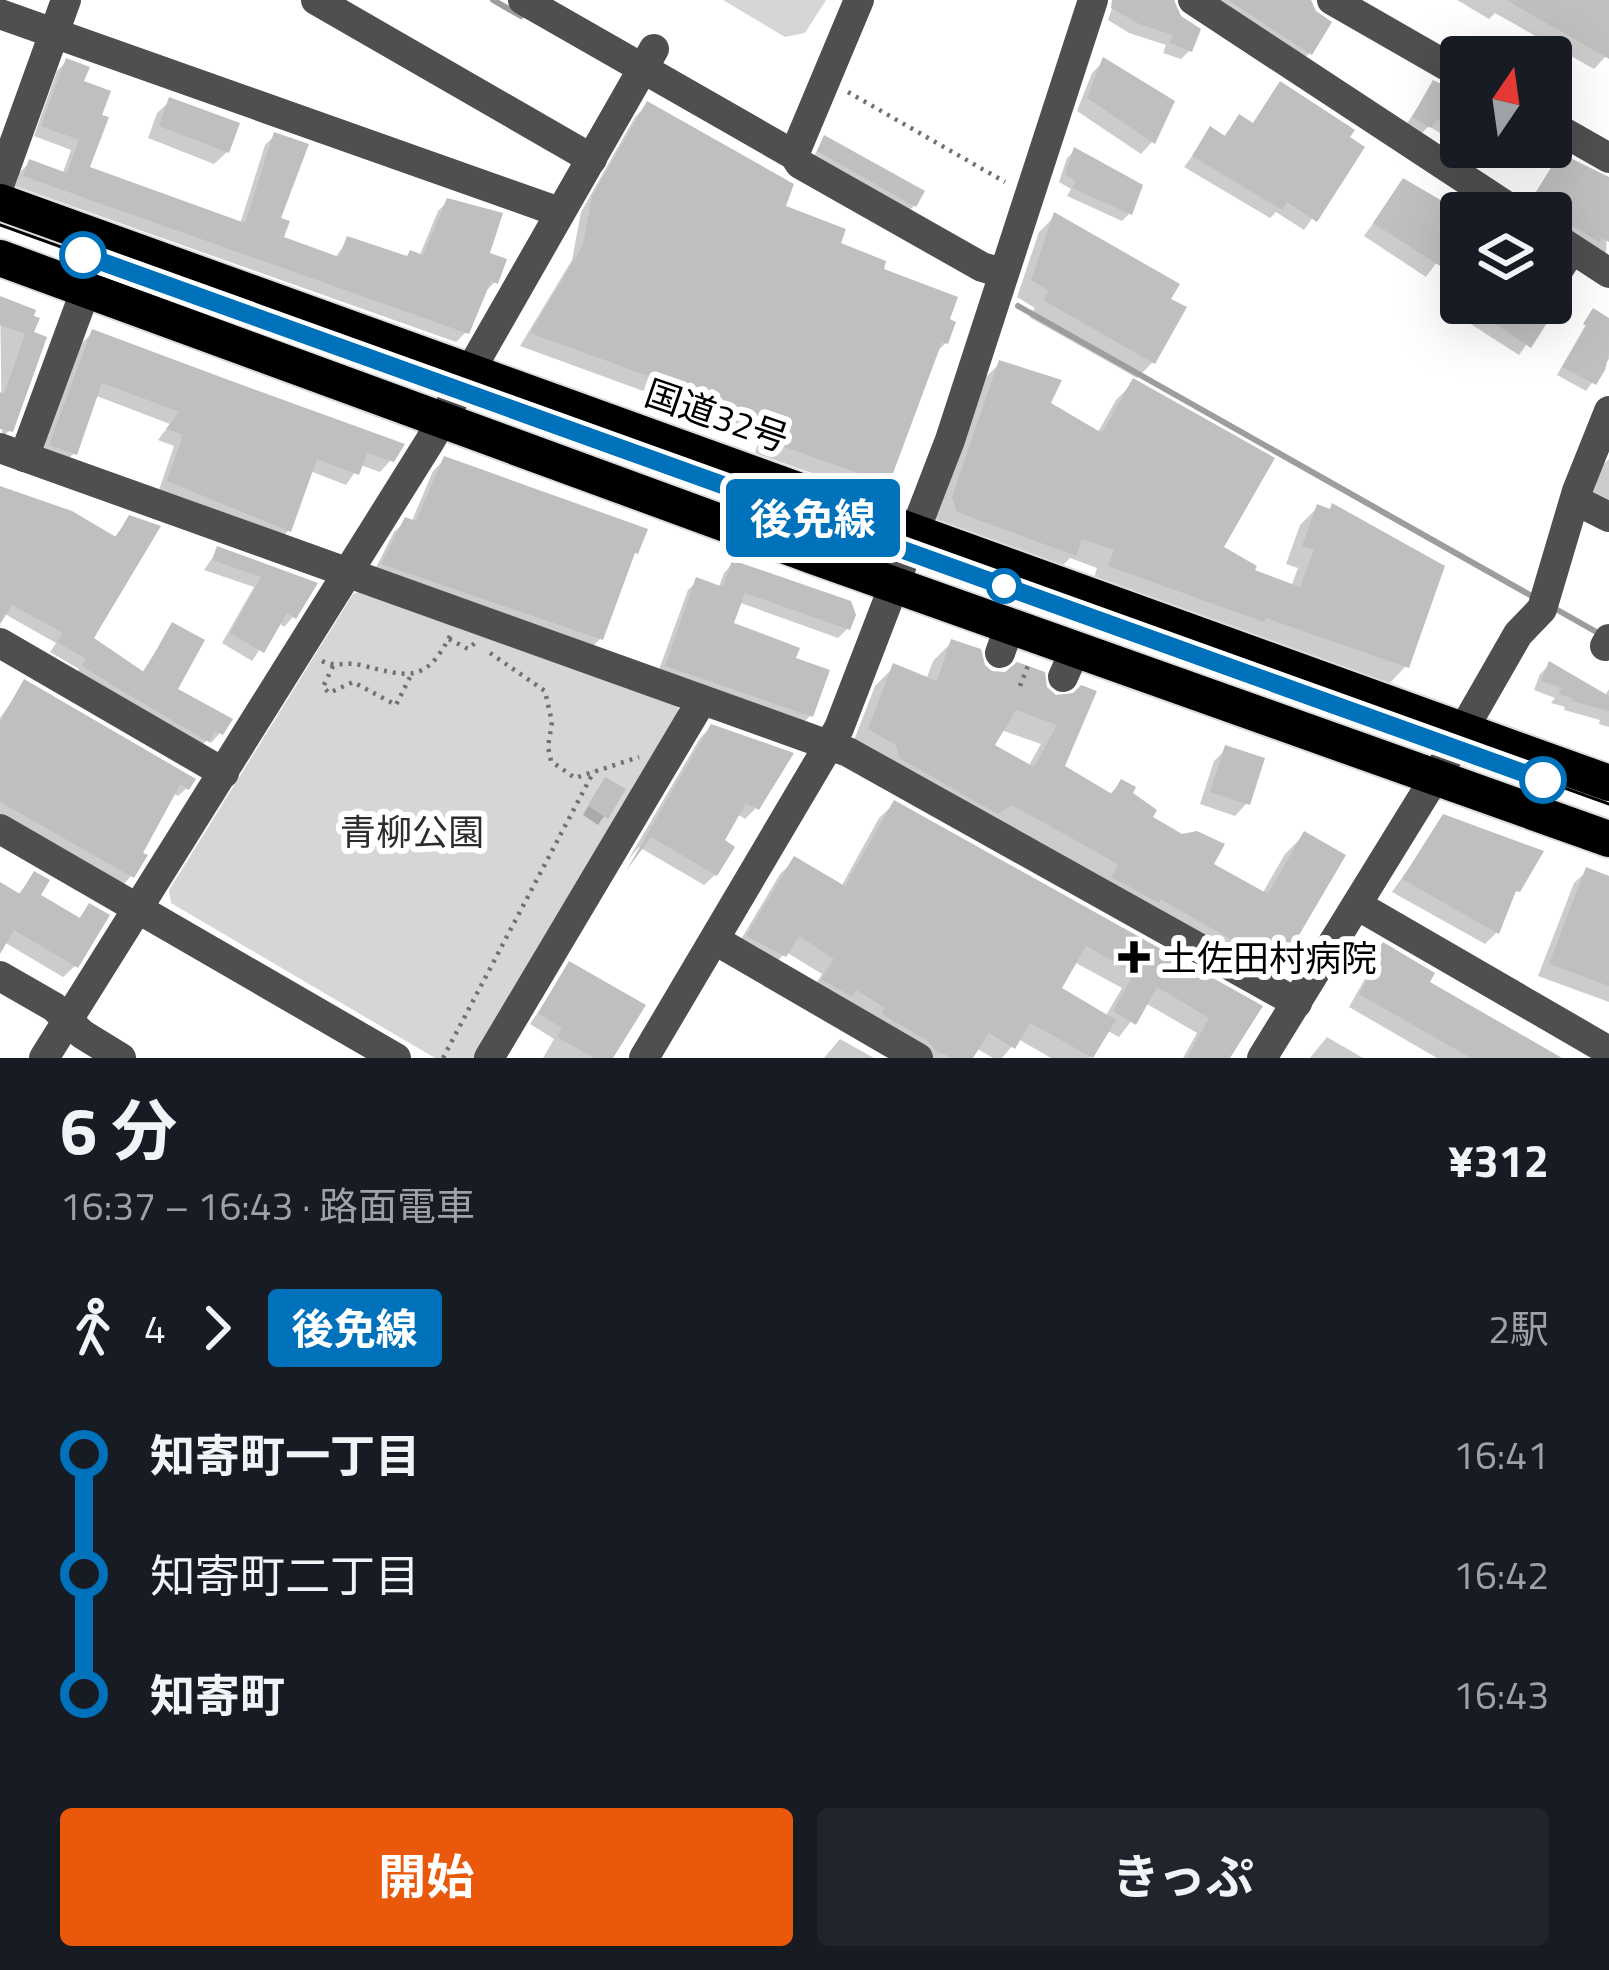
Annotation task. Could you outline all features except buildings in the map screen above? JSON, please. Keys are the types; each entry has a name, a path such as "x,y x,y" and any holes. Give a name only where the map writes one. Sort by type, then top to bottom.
{"highway":[{"name":"国道32号","path":"0,202 1609,783"},
{"path":"0,258 895,584 1012,648 1436,776 1609,839"}],"street":[{"path":"0,183 66,0"},
{"path":"316,0 592,159"},
{"path":"524,0 794,155 800,164 1002,273"},
{"path":"794,155 859,0"},
{"path":"644,1058 830,745 950,440 1093,0"},
{"path":"1192,0 1485,192"},
{"path":"1332,0 1440,62"},
{"path":"0,14 559,212"},
{"path":"44,1058 443,418 642,70"},
{"path":"1572,137 1609,158"},
{"path":"1572,249 1609,273"},
{"path":"86,289 12,452 830,745 961,805 1297,1003"},
{"path":"1262,1058 1518,634 1545,601 1575,500 1606,425"},
{"path":"1575,500 1609,517"},
{"path":"0,644 224,773"},
{"path":"489,1058 702,700"},
{"path":"0,829 396,1058"},
{"path":"1357,905 1609,1051"},
{"path":"715,940 863,1013 918,1058"},
{"path":"0,976 54,1006 121,1058"}],"path":[{"path":"825,80 1010,184"},
{"path":"316,657 333,666 355,663 397,676 411,675 439,656 461,612"},
{"path":"476,643 545,691 552,722 551,761 575,778 674,746"},
{"path":"1012,648 1020,686"},
{"path":"333,666 323,687 329,693 353,682 397,705 411,675"},
{"path":"443,1058 594,771"}],"green space":[{"path":"723,0 826,0 805,33 785,37"},
{"name":"青柳公園","path":"363,591 676,705 683,717 479,1058 435,1058 171,903 169,890 353,594"}],"waterway":[{"path":"493,0 521,16"},
{"path":"1018,306 1537,599"},
{"path":"1554,608 1600,634"}],"tram line":[{"path":"0,225 1609,804"},
{"name":"後免線","path":"83,255 1543,780"}],"place":[{"name":"土佐田村病院","path":"1134,957"}]}
